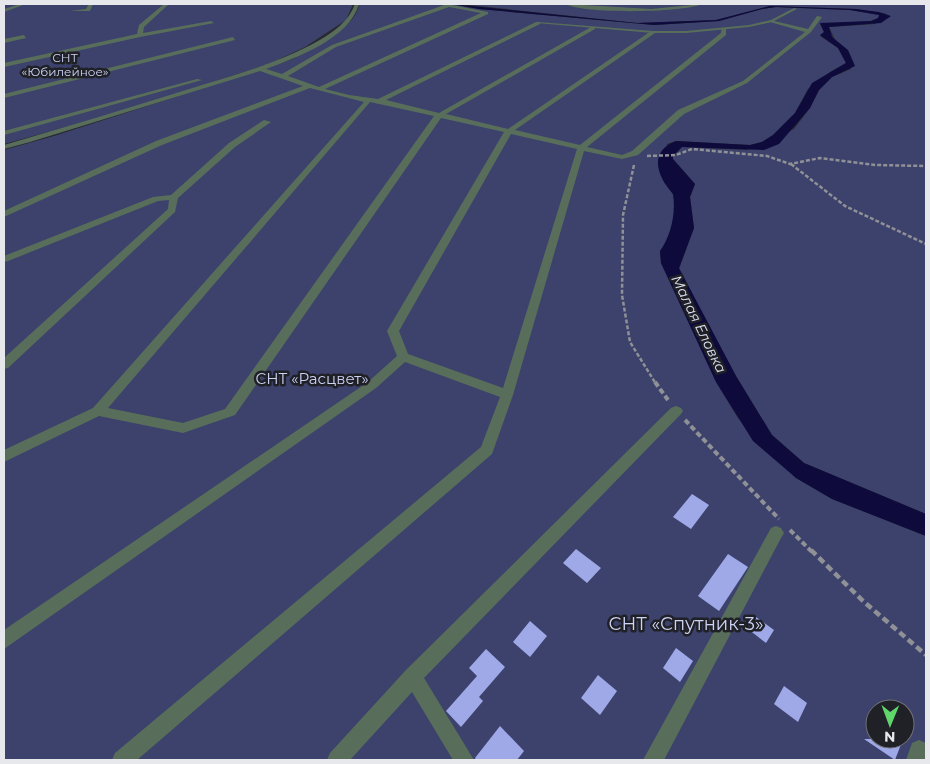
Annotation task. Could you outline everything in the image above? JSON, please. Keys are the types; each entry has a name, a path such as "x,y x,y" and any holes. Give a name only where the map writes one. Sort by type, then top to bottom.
{"street":[{"path":"4,11 24,4"},
{"path":"73,11 88,10 91,4"},
{"path":"140,35 141,26 167,4"},
{"path":"4,147 260,69 317,44 349,19 356,10 357,4"},
{"path":"568,4 644,10 688,7 700,4"},
{"path":"283,76 334,46 449,5 486,13 322,88"},
{"path":"260,69 309,86 368,101 379,101 622,157 635,154 681,112 745,82 810,31 819,17"},
{"path":"772,21 810,31"},
{"path":"4,65 140,35 211,23"},
{"path":"379,101 538,23"},
{"path":"98,410 183,428 230,412 438,116 593,28"},
{"path":"122,760 487,450 507,395 581,148 724,34 724,29"},
{"path":"507,395 403,357 393,331 508,132 653,32"},
{"path":"4,41 24,37"},
{"path":"4,96 233,39"},
{"path":"4,133 230,71"},
{"path":"4,214 159,144 309,86"},
{"path":"4,456 98,410 368,101"},
{"path":"4,259 156,199 174,197 232,145 267,122"},
{"path":"4,365 172,210 174,197"},
{"path":"4,640 372,385 403,357"},
{"path":"337,760 413,677 676,411"},
{"path":"652,760 776,533"},
{"path":"413,677 464,760"}],"lane":[{"path":"538,23 653,32 724,29 772,21 795,9"}],"path":[{"path":"653,158 676,155 692,149 733,151 767,156 790,164 846,206 926,244"},
{"path":"635,154 623,215 622,295 630,342 650,376 676,411 769,510 863,601 926,655"},
{"path":"790,164 820,158 875,165 926,166"}],"green space":[{"name":"СНТ «Юбилейное»","path":"4,4 353,4 346,20 305,47 269,64 109,115 4,144"},
{"name":"СНТ «Расцвет»","path":"359,4 451,4 479,9 654,25 719,21 776,7 850,10 879,15 879,18 871,21 820,24 824,32 820,36 838,48 846,63 830,72 808,89 795,113 773,135 762,142 750,145 676,141 667,144 663,179 673,195 675,209 670,232 660,252 661,263 716,382 738,418 796,478 832,499 926,536 926,760 4,760 4,150 54,136 293,59 333,36 357,12"},
{"path":"460,4 926,4 926,514 804,463 772,435 736,376 679,269 694,228 690,197 695,184 673,159 673,156 682,147 747,150 794,129 810,108 819,90 832,77 851,69 829,27 875,24 887,14 856,9 770,6 716,20 637,23"}],"water":[{"name":"Малая Еловка","path":"451,4 637,23 716,20 770,6 856,9 879,12 891,16 881,23 829,27 832,37 848,50 855,66 832,77 819,90 810,108 779,144 764,150 682,147 673,156 673,159 695,184 690,197 694,228 679,268 736,376 772,435 804,463 926,514 926,536 832,499 796,478 753,441 716,382 661,263 660,251 670,231 674,209 673,194 663,180 658,165 661,151 676,141 750,145 762,142 773,135 795,113 812,83 846,63 838,48 820,35 824,32 820,23 871,21 878,18 879,15 850,10 776,7 719,21 654,25 479,9"}],"building":[{"path":"692,494 709,505 691,529 673,517"},
{"path":"576,549 601,568 587,583 563,563"},
{"path":"728,554 748,567 719,611 698,596"},
{"path":"756,617 774,630 766,643 748,629"},
{"path":"530,621 547,636 530,657 513,642"},
{"path":"676,648 693,661 680,682 663,668"},
{"path":"486,649 505,667 479,697 483,701 461,727 446,711 477,676 469,668"},
{"path":"598,675 617,691 600,715 581,698"},
{"path":"784,686 807,703 798,722 774,704"},
{"path":"500,726 524,751 517,760 476,760 475,758"},
{"path":"879,749 899,749 895,760"}],"park label":[{"name":"СНТ «Спутник-3»","path":"686,624"}]}
